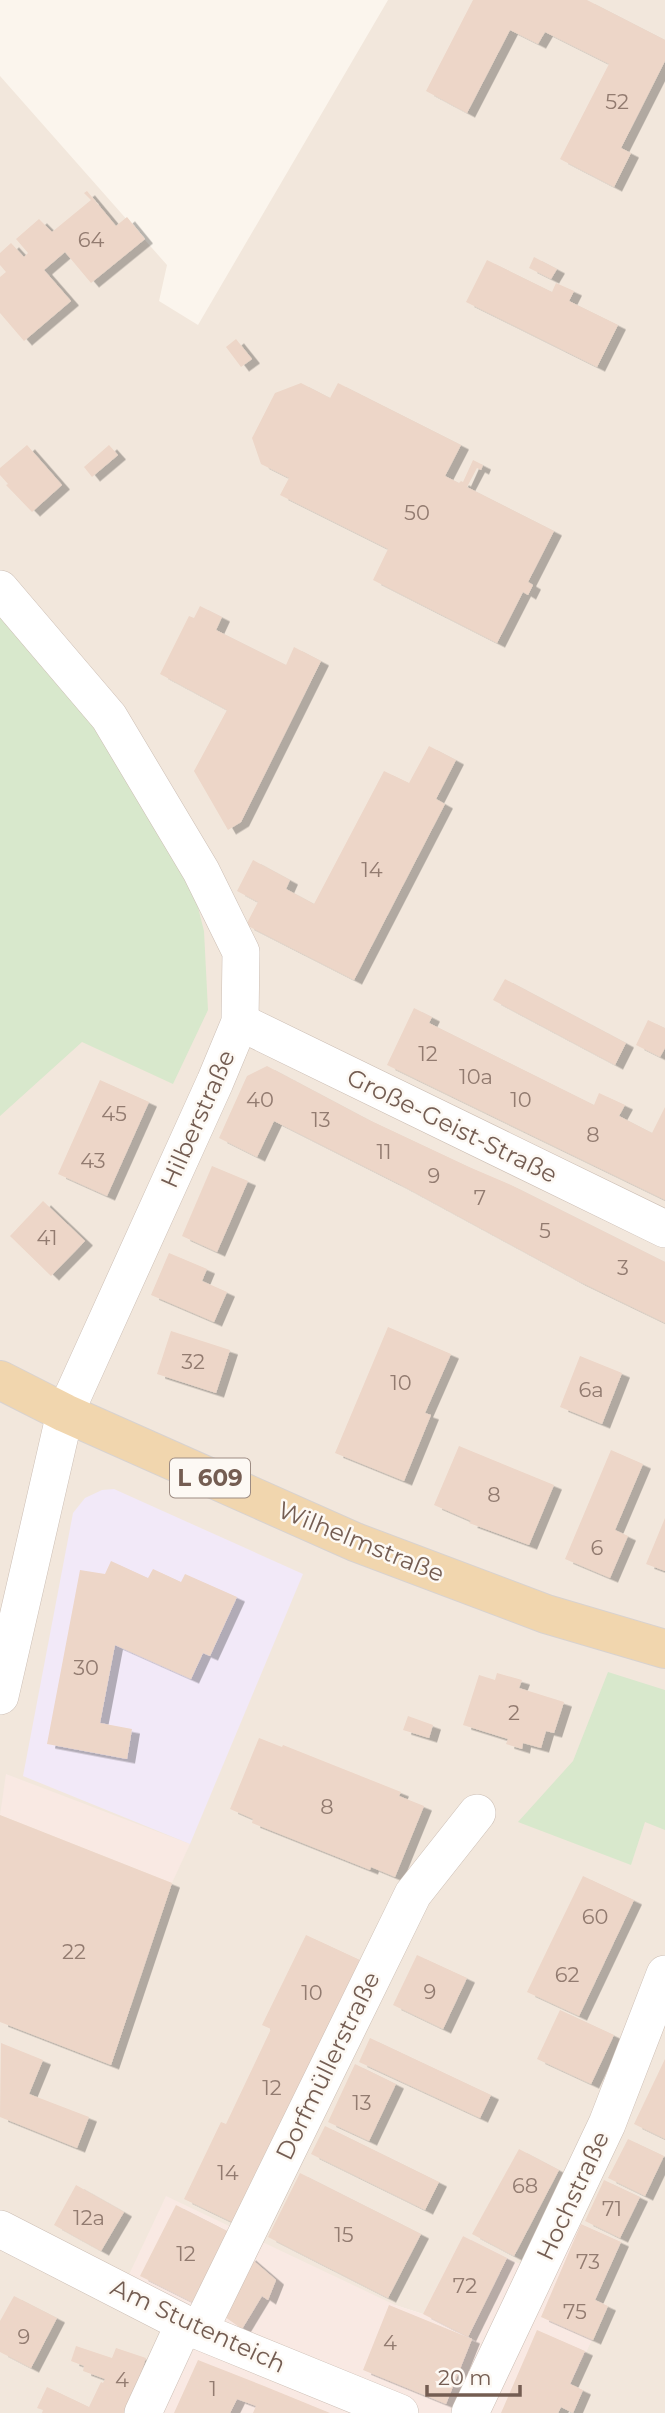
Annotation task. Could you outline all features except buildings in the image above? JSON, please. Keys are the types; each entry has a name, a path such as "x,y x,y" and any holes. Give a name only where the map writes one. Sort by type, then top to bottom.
{"main road":[{"name":"L 609","path":"0,1380 65,1413"},
{"name":"Wilhelmstraße","path":"65,1413 355,1542 546,1614 665,1649"}],"street":[{"name":"Hilberstraße","path":"0,589 108,717 201,871 241,951 240,1022 65,1413 0,1696"},
{"name":"Große-Geist-Straße","path":"240,1022 665,1229"},
{"name":"Dorfmüllerstraße","path":"143,2413 191,2327 413,1894 477,1813"},
{"name":"Hochstraße","path":"470,2413 607,2124 665,1974"},
{"name":"Am Stutenteich","path":"0,2229 191,2327 400,2413"}],"shaded area":[{"path":"388,0 665,0 665,2413 558,2413 561,2407 583,2390 570,2384 608,2306 595,2300 621,2242 524,2266 507,2258 423,2314 395,2305 190,2335 152,2413 0,2413 0,76 167,265 159,301 198,325"},
{"path":"114,1489 303,1574 190,1844 23,1776 73,1513 85,1498 102,1490"},
{"path":"6,1774 190,1844 172,1883 0,1815"},
{"path":"166,2196 395,2305 423,2314 463,2236 524,2266 581,2224 621,2242 595,2300 608,2306 571,2384 583,2390 573,2413 561,2407 558,2413 152,2413 190,2335 118,2298"}],"green space":[{"path":"0,605 86,702 193,888 204,931 208,1010 173,1084 82,1042 0,1116"},
{"path":"608,1672 665,1690 665,1830 645,1822 631,1865 518,1822 573,1761"}]}
